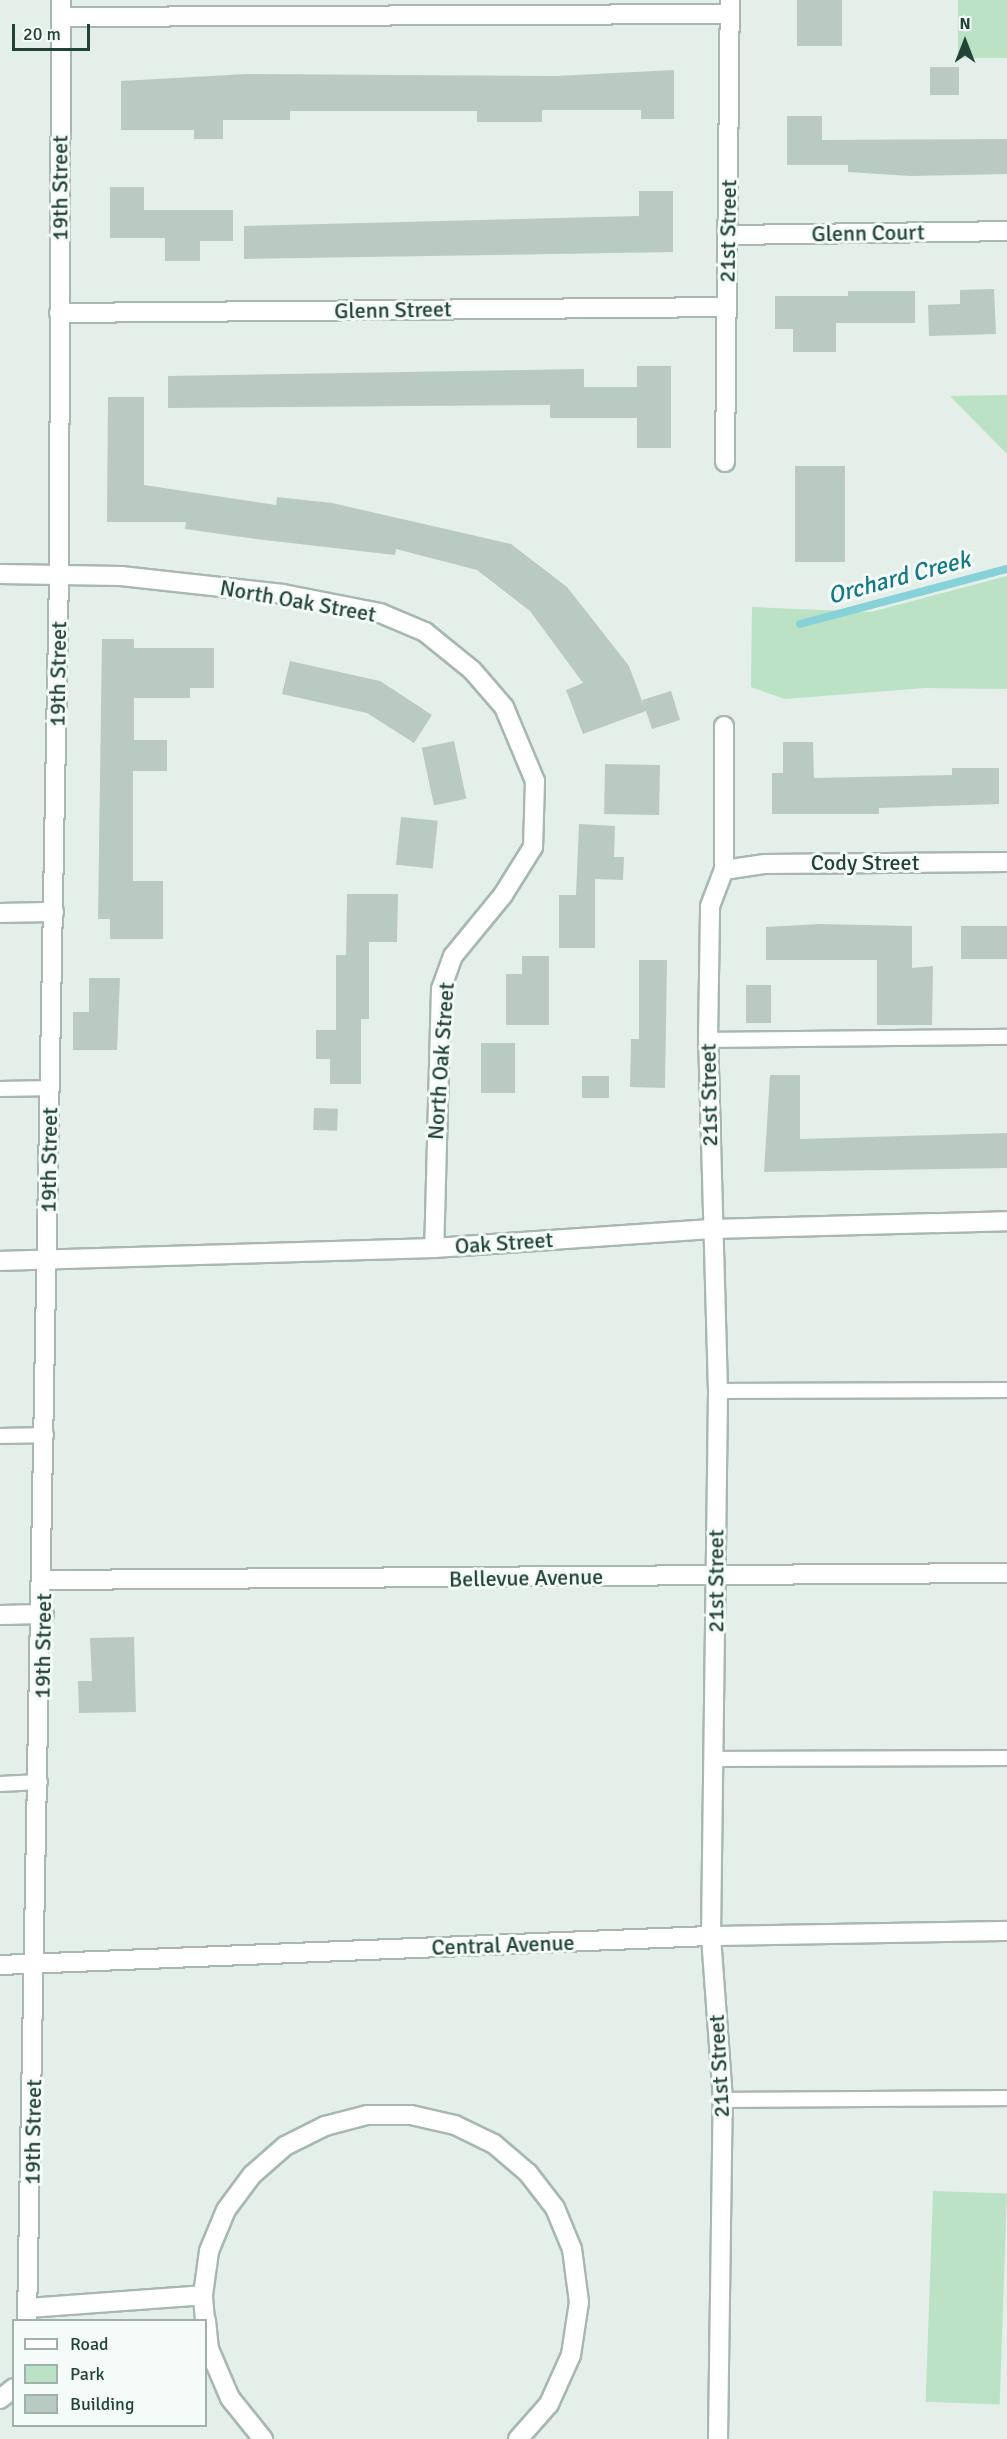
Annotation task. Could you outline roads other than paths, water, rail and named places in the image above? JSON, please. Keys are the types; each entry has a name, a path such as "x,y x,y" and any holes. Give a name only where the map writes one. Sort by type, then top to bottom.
{"street":[{"path":"61,8 730,7"},
{"name":"21st Street","path":"725,462 730,7"},
{"name":"19th Street","path":"28,2314 44,1614 59,573 61,8"},
{"name":"Glenn Court","path":"729,235 1007,231"},
{"name":"Glenn Street","path":"59,314 727,307"},
{"name":"North Oak Street","path":"0,574 59,573 283,594 380,613 425,632 472,670 504,706 535,782 533,847 503,895 453,956 441,989 434,1248"},
{"name":"21st Street","path":"718,2439 723,2100 711,1936 718,1391 711,1229 708,1040 710,906 724,870 724,726"},
{"name":"Cody Street","path":"724,870 764,864 1007,862"},
{"path":"0,913 54,912"},
{"name":"Oak Street","path":"0,1261 434,1248 711,1229 1007,1221"},
{"name":"Bellevue Avenue","path":"44,1580 1007,1573"},
{"path":"0,1615 44,1614"},
{"name":"Central Avenue","path":"0,1965 711,1936 1007,1931"},
{"path":"206,2319 202,2295 209,2251 226,2210 252,2175 285,2146 324,2126 368,2115 411,2115 455,2125 494,2144 528,2173 555,2208 572,2248 579,2302 571,2355 549,2404 518,2439"},
{"path":"28,2314 202,2295"},
{"path":"207,2330 209,2349 230,2398 263,2439"},
{"path":"0,2399 12,2390"}],"lane":[{"path":"708,1040 1007,1037"},
{"path":"0,1089 50,1088"},
{"path":"718,1391 1007,1390"},
{"path":"0,1436 46,1435"},
{"path":"715,1759 1007,1758"},
{"path":"0,1784 40,1782"},
{"path":"723,2100 1007,2098"}],"waterway":[{"name":"Orchard Creek","path":"800,624 1007,569"}]}
